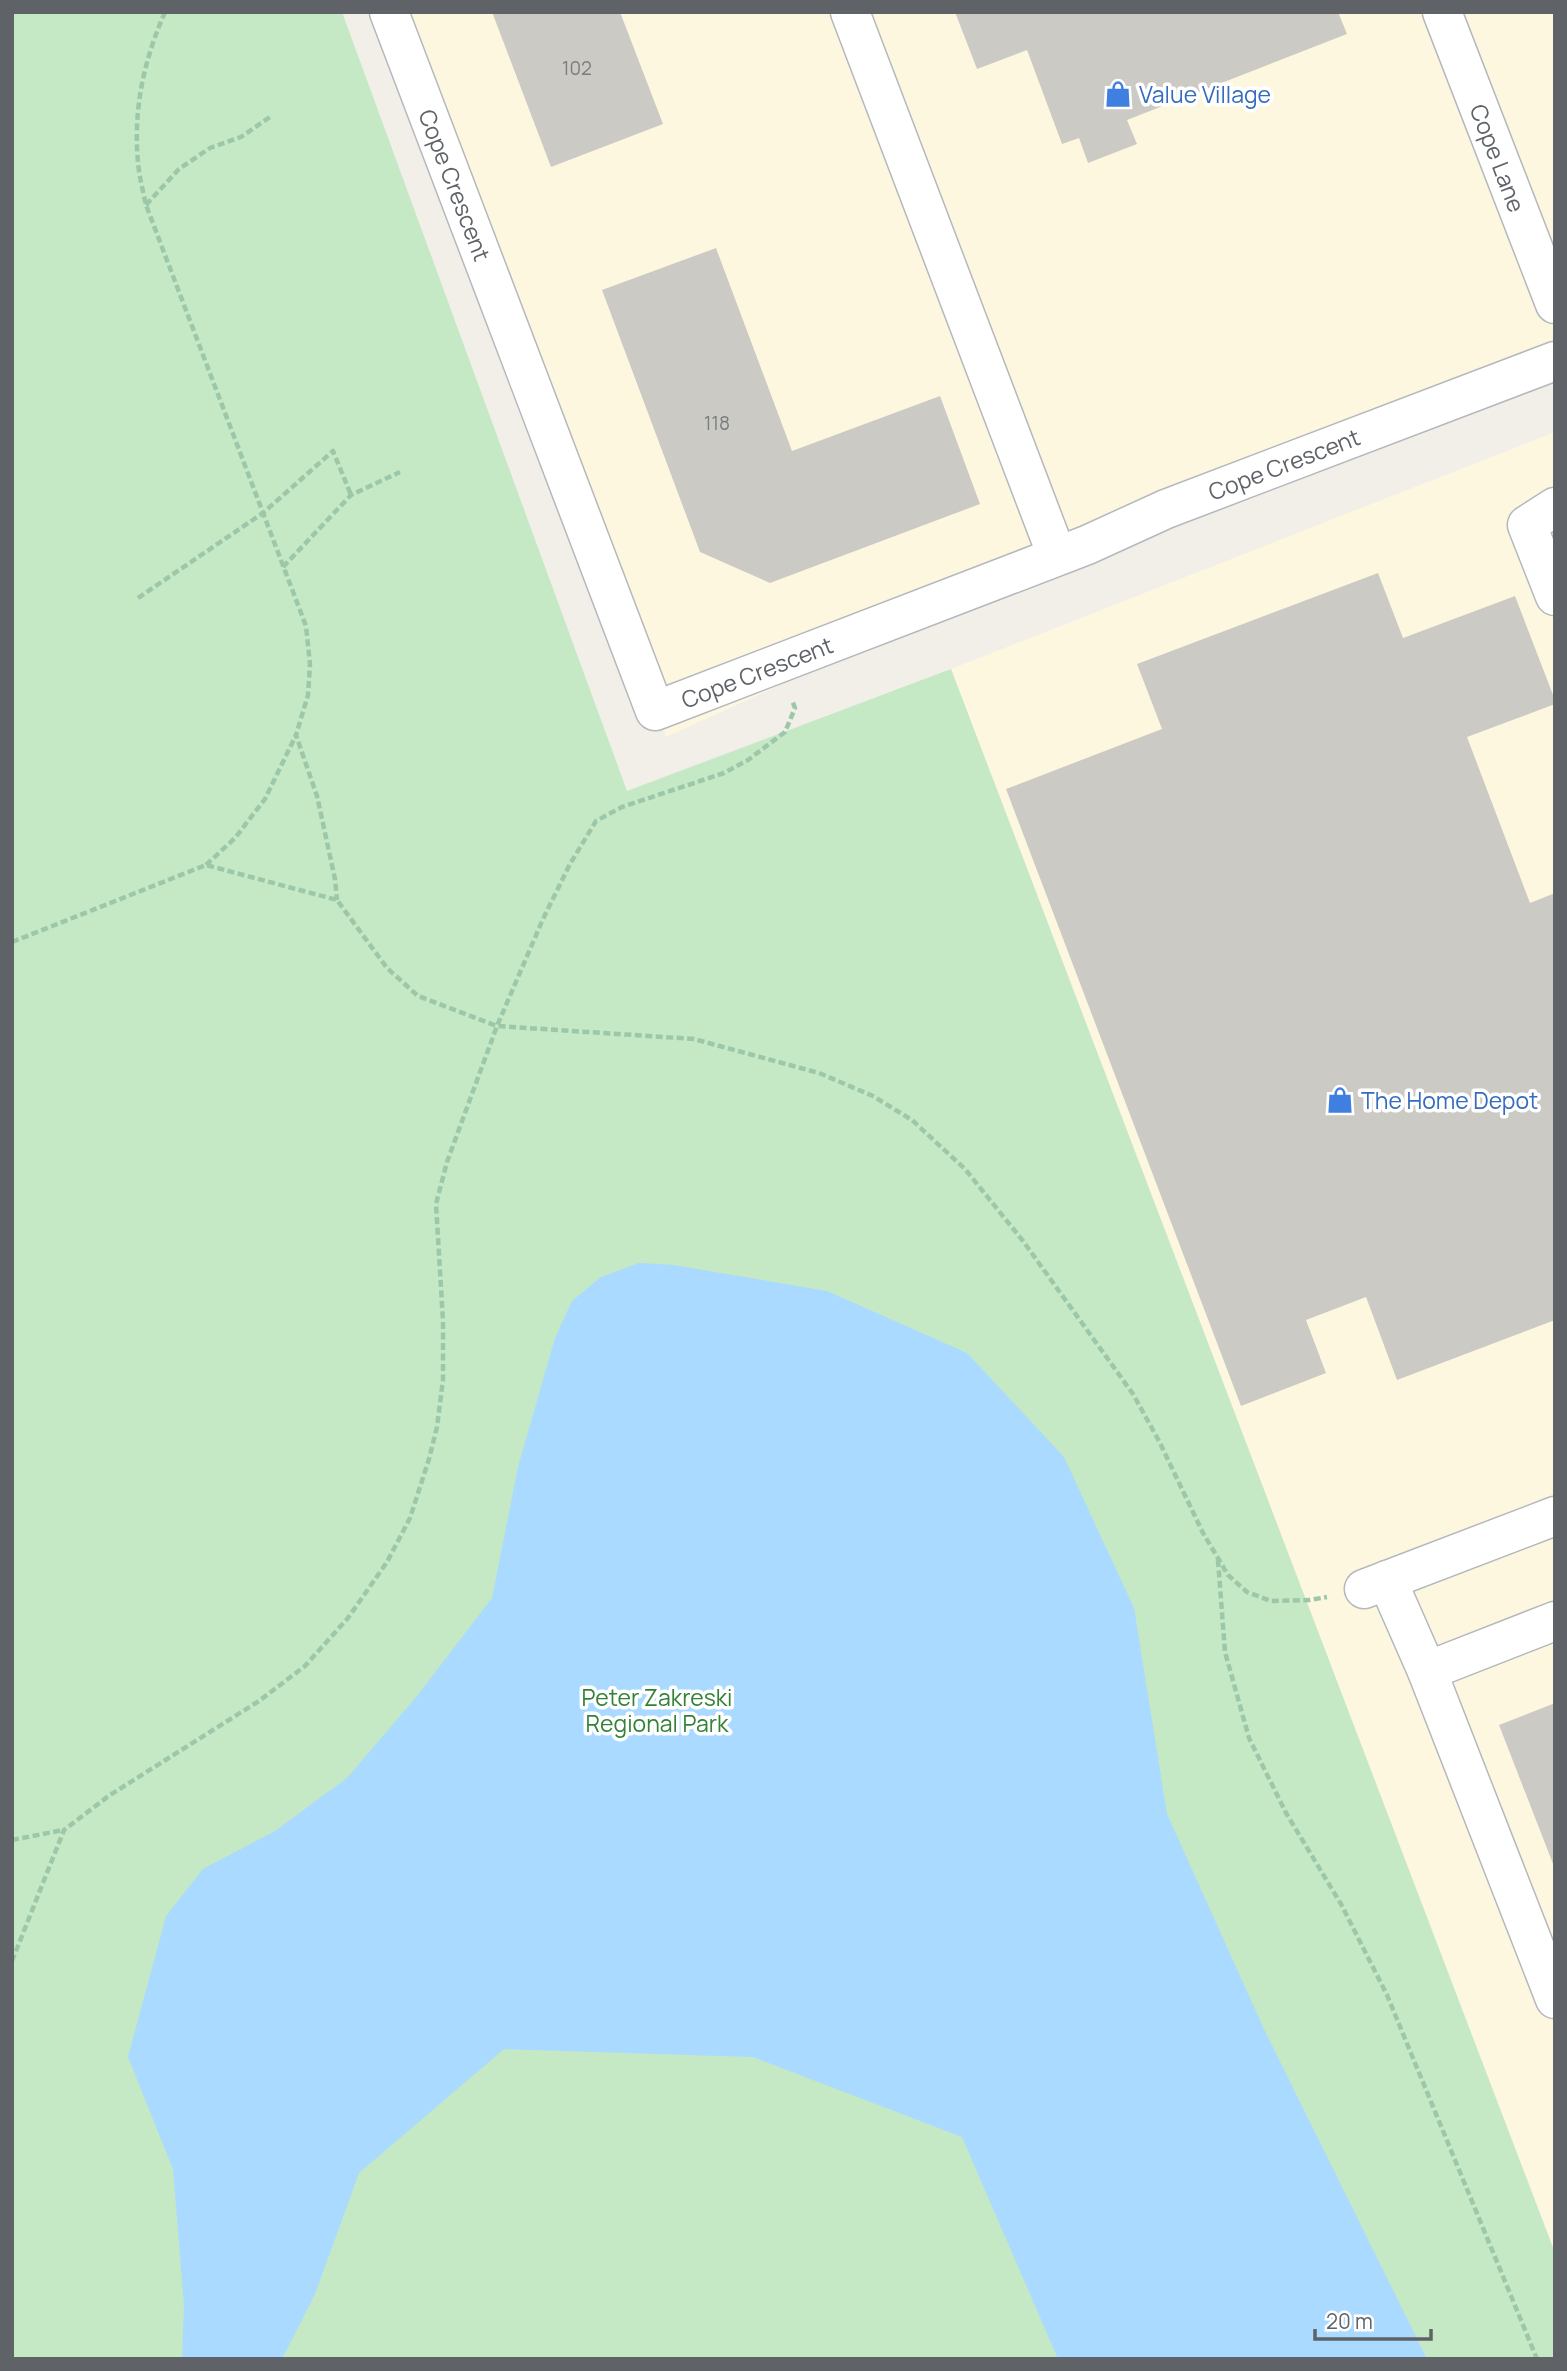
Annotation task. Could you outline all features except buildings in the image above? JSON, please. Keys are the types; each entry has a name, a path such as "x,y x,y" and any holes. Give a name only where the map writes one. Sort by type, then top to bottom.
{"street":[{"name":"Cope Crescent","path":"389,12 655,711 1057,556 1166,509 1555,361"},
{"path":"850,12 1057,556"},
{"name":"Cope Lane","path":"1452,15 1555,304"},
{"path":"1555,508 1527,525 1555,596"},
{"path":"1555,1516 1375,1584 1427,1671 1555,1999"},
{"path":"1427,1671 1555,1621"}],"path":[{"path":"12,942 206,865 235,838 265,799 296,735 308,695 310,664 306,626 146,205 138,163 138,120 143,71 165,12"},
{"path":"146,205 178,169 210,148 240,137 270,117"},
{"path":"138,598 263,513 333,451 351,495"},
{"path":"283,568 351,495 400,472"},
{"path":"12,1840 64,1830 110,1796 259,1701 305,1666 348,1618 387,1562 410,1518 437,1426 443,1380 443,1321 436,1204 447,1162 497,1026 543,919 570,864 596,821 622,807 724,773 748,760 785,732 795,708 780,663"},
{"path":"296,735 317,796 337,900 387,968 418,996 497,1026 694,1040 819,1073 873,1096 912,1120 965,1169 1023,1241 1133,1394 1159,1441 1203,1534 1228,1575 1247,1592 1271,1601 1310,1600 1375,1584"},
{"path":"206,865 337,900"},
{"path":"1218,1559 1224,1652 1249,1738 1286,1813 1341,1904 1387,1995 1537,2359"},
{"path":"12,1961 64,1830"}],"shaded area":[{"path":"388,12 1555,12 1555,361 1166,509 666,737"},
{"path":"1555,432 1555,2252 951,669"}],"green space":[{"name":"Peter Zakreski Regional Park","path":"12,12 342,12 627,791 951,669 1555,2253 1555,2359 12,2359"}],"water":[{"path":"639,1263 673,1265 827,1291 967,1353 1064,1457 1134,1608 1167,1814 1263,2027 1427,2359 1058,2359 962,2137 753,2057 504,2049 359,2173 315,2294 282,2359 182,2359 184,2305 173,2169 128,2057 166,1916 203,1869 275,1831 347,1778 417,1696 492,1598 518,1467 555,1338 572,1301 601,1277"}],"place":[{"name":"Value Village","path":"1118,94"},
{"name":"The Home Depot","path":"1340,1100"}]}
